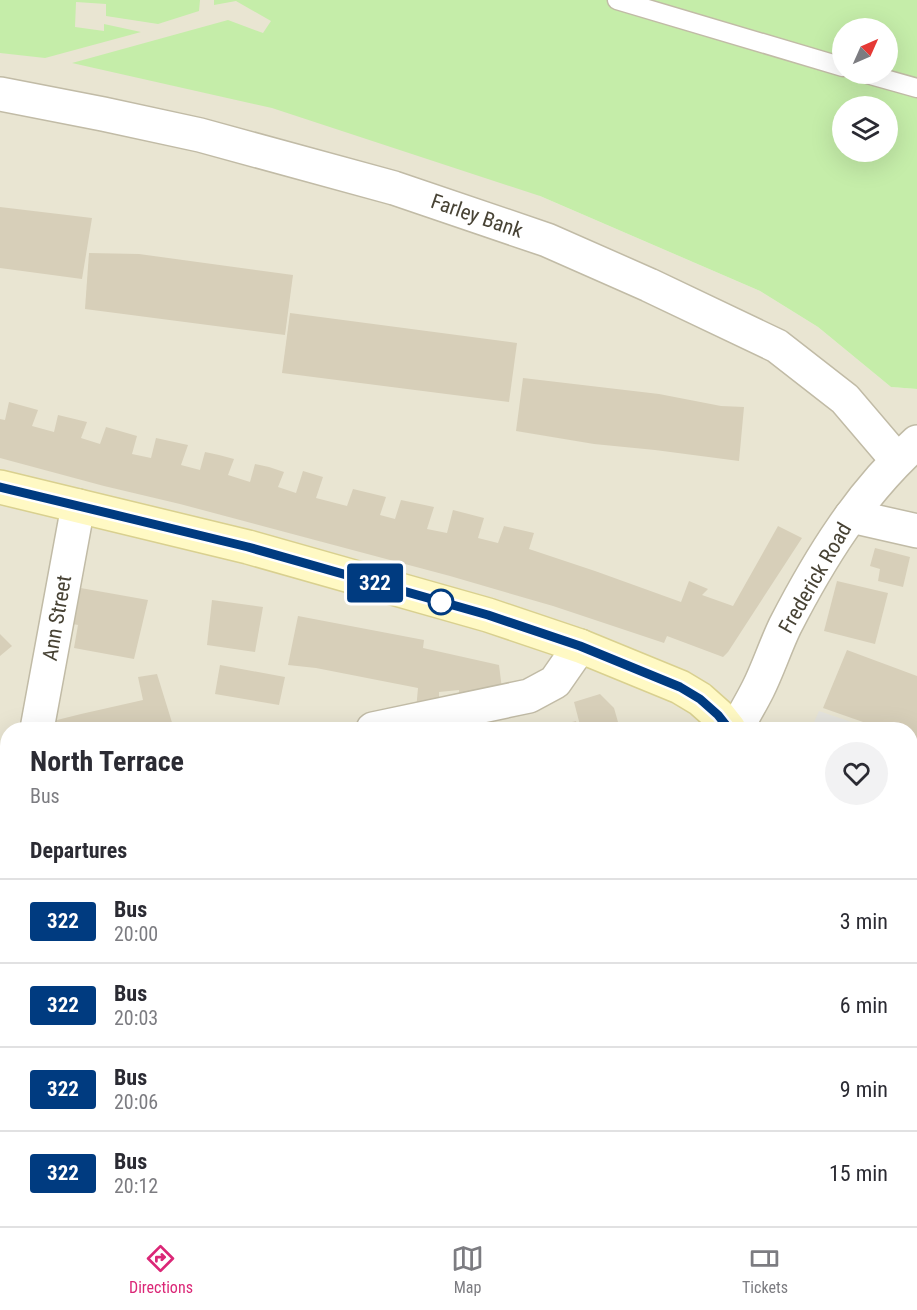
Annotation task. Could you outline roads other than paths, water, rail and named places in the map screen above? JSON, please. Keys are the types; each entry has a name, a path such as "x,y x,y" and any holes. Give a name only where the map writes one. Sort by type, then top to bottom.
{"street":[{"name":"Farley Bank","path":"0,94 200,135 394,188 547,240 649,285 777,346 907,451"},
{"name":"Frederick Road","path":"740,722 815,572 858,506 907,451"},
{"path":"0,487 259,550 488,615 580,646 680,687 700,699 724,722"},
{"name":"Ann Street","path":"38,722 78,506"},
{"path":"851,516 917,531"},
{"path":"407,722 529,696 555,682 580,646"}],"lane":[{"path":"618,0 832,63"},
{"path":"898,83 917,88"}]}
